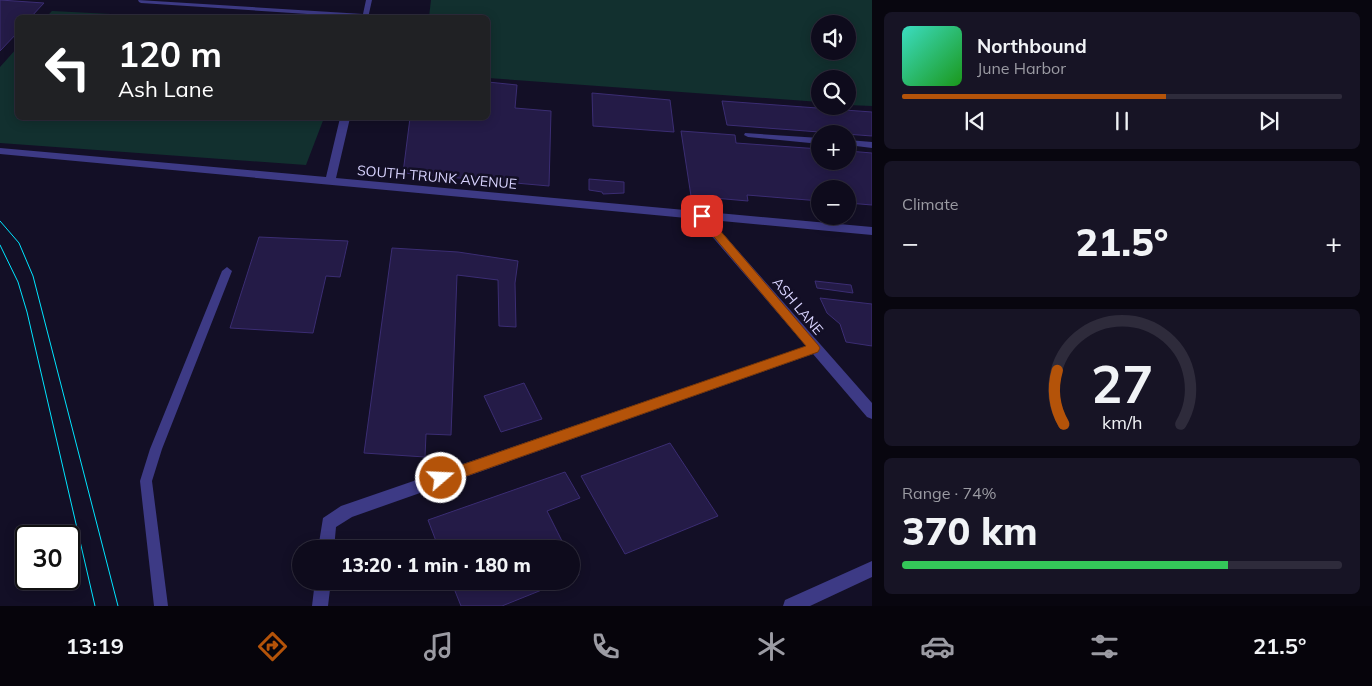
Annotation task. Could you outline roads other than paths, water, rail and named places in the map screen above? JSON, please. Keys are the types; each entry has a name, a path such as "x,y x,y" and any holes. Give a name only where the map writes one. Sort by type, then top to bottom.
{"street":[{"path":"330,182 345,120"},
{"name":"SOUTH TRUNK AVENUE","path":"0,151 872,230"},
{"name":"ASH LANE","path":"702,216 872,413"},
{"path":"327,540 329,523 347,511 814,348"},
{"path":"791,606 872,569"},
{"path":"320,606 322,590"}],"lane":[{"path":"365,15 369,0"},
{"path":"141,1 292,8 349,15"},
{"path":"748,135 811,140"},
{"path":"856,144 872,145"},
{"path":"161,606 146,482 156,449 226,271"}],"tram line":[{"path":"0,221 19,243 33,276 118,606"},
{"path":"0,245 18,282 27,312 95,606"}]}
